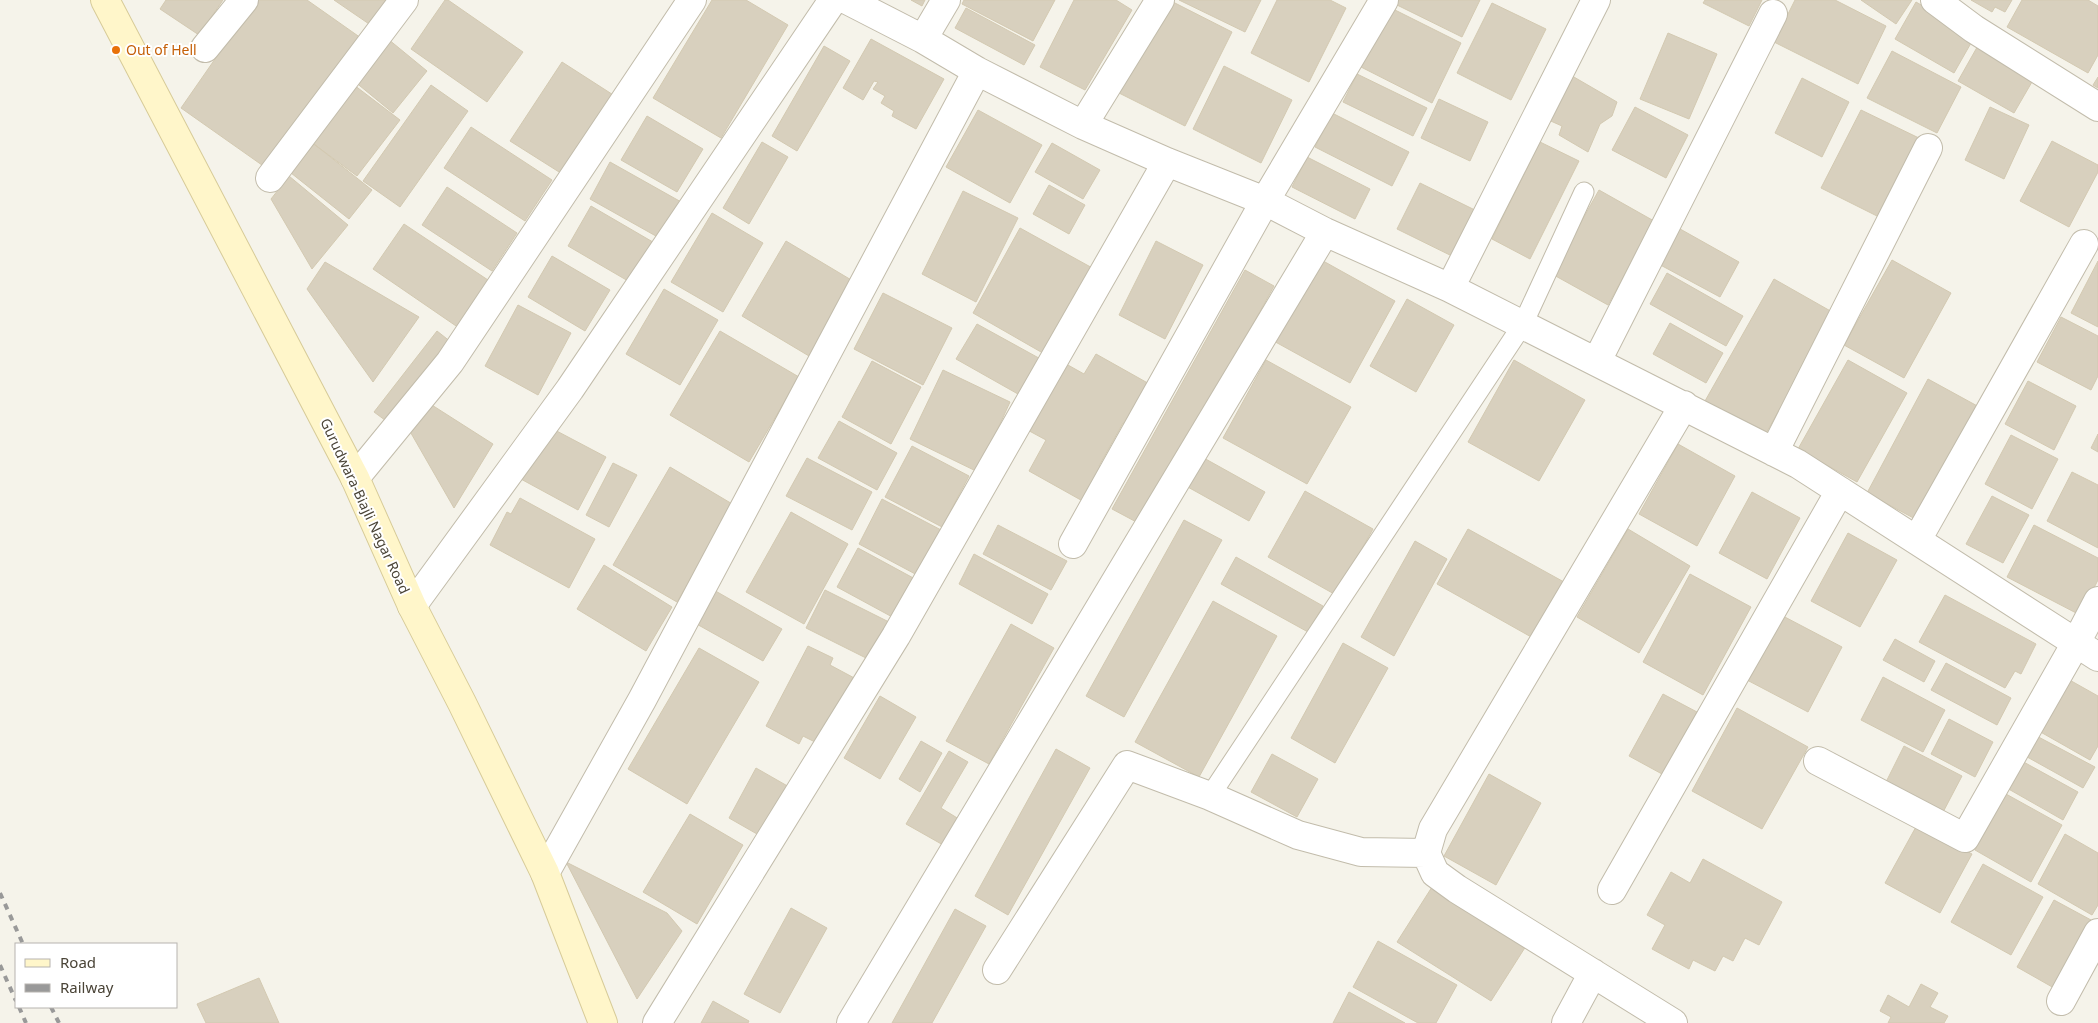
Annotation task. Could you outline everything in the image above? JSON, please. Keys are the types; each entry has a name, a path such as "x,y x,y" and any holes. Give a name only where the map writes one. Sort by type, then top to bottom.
{"main road":[{"name":"Gurudwara-Biajli Nagar Road","path":"105,0 355,478 412,606 462,703 545,873 603,1023"}],"street":[{"path":"205,48 244,0"},
{"path":"270,178 404,0"},
{"path":"355,478 450,362 692,0"},
{"path":"412,606 570,390 833,0"},
{"path":"847,0 923,39 977,71 1083,125 1167,162 1265,201 1325,232 1450,288 1798,464 2087,650"},
{"path":"923,39 946,0"},
{"path":"1083,125 1160,0"},
{"path":"1073,544 1265,201 1384,0"},
{"path":"1450,288 1596,0"},
{"path":"1936,0 1974,29 2098,106"},
{"path":"1597,361 1773,14"},
{"path":"545,873 642,700 977,71"},
{"path":"1774,452 1928,148"},
{"path":"656,1023 896,636 1167,162"},
{"path":"851,1023 1325,232"},
{"path":"1917,540 2084,244"},
{"path":"1673,1023 1457,889 1435,873 1426,853 1433,829 1684,405"},
{"path":"1612,890 1840,491"},
{"path":"1818,761 1965,838 2087,650 2098,601"},
{"path":"997,970 1127,765 1210,796 1298,835 1361,852 1426,853"},
{"path":"2061,1001 2098,933"},
{"path":"1566,1023 1593,973"}],"lane":[{"path":"1210,796 1523,324 1584,192"}],"building":[{"path":"166,0 223,0 199,35 160,9"},
{"path":"256,0 307,0 361,38 269,170 181,108"},
{"path":"334,0 390,0 372,26"},
{"path":"445,0 448,0 523,52 487,102 411,49"},
{"path":"712,0 746,0 788,25 721,138 653,98"},
{"path":"911,0 925,0 922,6"},
{"path":"964,0 1055,0 1033,41 962,4"},
{"path":"1074,0 1116,0 1132,10 1085,90 1040,67"},
{"path":"1169,0 1232,32 1185,126 1117,92"},
{"path":"1179,0 1261,0 1245,32"},
{"path":"1277,0 1330,0 1346,8 1309,82 1251,53"},
{"path":"1398,0 1480,0 1462,37 1395,4"},
{"path":"1705,0 1762,0 1749,26 1703,3"},
{"path":"1795,0 1835,0 1886,26 1858,84 1774,42"},
{"path":"1861,0 1912,0 1896,24"},
{"path":"1971,0 2012,0 2005,12 1995,7 1992,12"},
{"path":"2022,0 2088,0 2098,6 2098,55 2088,73 2007,27"},
{"path":"1916,2 1975,36 1954,73 1895,39"},
{"path":"1492,3 1546,29 1511,100 1457,73"},
{"path":"966,8 1035,45 1024,65 955,28"},
{"path":"1391,8 1461,43 1432,103 1361,67"},
{"path":"1668,33 1717,54 1689,119 1640,99"},
{"path":"388,39 427,71 393,113 354,81"},
{"path":"871,39 944,79 916,129 892,116 894,111 881,103 885,96 873,89 878,82 874,81 863,100 843,88"},
{"path":"1980,42 2036,75 2014,113 1958,81"},
{"path":"824,46 850,61 797,151 772,136"},
{"path":"1892,51 1961,87 1937,133 1867,98"},
{"path":"562,62 618,98 567,177 510,141"},
{"path":"1224,66 1292,100 1261,163 1193,129"},
{"path":"1567,73 1617,102 1612,116 1600,124 1588,152 1559,135 1562,126 1544,118"},
{"path":"1357,74 1427,108 1413,136 1343,102"},
{"path":"2098,77 2098,88 2093,85"},
{"path":"1802,78 1849,102 1822,157 1775,133"},
{"path":"354,85 400,120 357,176 311,142"},
{"path":"431,85 468,111 400,207 363,181"},
{"path":"1439,99 1488,122 1470,161 1421,138"},
{"path":"1635,107 1688,135 1666,178 1612,150"},
{"path":"1990,107 2029,125 2004,179 1965,160"},
{"path":"978,110 1042,145 1010,203 946,167"},
{"path":"1861,110 1921,139 1881,218 1821,188"},
{"path":"1332,113 1409,152 1392,186 1315,147"},
{"path":"647,116 703,149 677,192 621,160"},
{"path":"471,127 552,180 525,221 444,168"},
{"path":"2052,141 2098,165 2098,172 2069,227 2020,201"},
{"path":"762,142 788,157 749,224 723,208"},
{"path":"1540,142 1579,161 1530,259 1492,239"},
{"path":"1052,143 1100,170 1083,199 1035,172"},
{"path":"314,144 372,190 349,219 291,173"},
{"path":"1307,157 1370,189 1355,219 1292,187"},
{"path":"610,162 683,203 663,240 590,199"},
{"path":"289,176 348,225 312,269 271,199"},
{"path":"1420,183 1481,213 1458,259 1397,229"},
{"path":"1049,185 1085,205 1069,234 1033,214"},
{"path":"447,187 517,233 492,271 422,225"},
{"path":"1599,190 1654,221 1608,305 1552,274"},
{"path":"963,191 1018,218 976,302 922,274"},
{"path":"591,206 658,245 635,285 568,246"},
{"path":"712,213 763,243 723,312 671,282"},
{"path":"404,224 491,282 459,328 373,269"},
{"path":"1673,225 1739,262 1720,297 1653,261"},
{"path":"1020,228 1096,270 1048,356 973,313"},
{"path":"786,241 858,284 814,359 742,316"},
{"path":"1156,241 1203,265 1165,339 1119,315"},
{"path":"552,256 610,290 585,331 528,297"},
{"path":"1316,257 1395,301 1350,383 1270,339"},
{"path":"1892,260 1951,293 1904,378 1844,345"},
{"path":"2098,261 2098,327 2071,313"},
{"path":"325,262 419,317 373,382 307,289"},
{"path":"1245,270 1274,286 1142,525 1112,509"},
{"path":"1667,273 1743,316 1726,346 1650,304"},
{"path":"1774,279 1834,313 1765,435 1705,401"},
{"path":"664,289 718,320 680,385 626,354"},
{"path":"883,293 952,328 923,385 854,349"},
{"path":"1407,299 1454,325 1416,392 1370,366"},
{"path":"518,305 571,333 538,395 485,366"},
{"path":"2061,317 2098,336 2098,376 2091,390 2037,362"},
{"path":"1670,323 1723,353 1706,383 1653,354"},
{"path":"977,324 1046,362 1025,398 956,359"},
{"path":"437,331 456,346 393,426 374,412"},
{"path":"720,331 799,377 749,462 670,415"},
{"path":"1096,354 1153,386 1130,427 1123,423 1099,466 1107,470 1088,504 1029,471 1046,440 1022,427 1059,360 1084,374"},
{"path":"1266,360 1351,407 1307,484 1223,438"},
{"path":"1514,360 1585,400 1539,481 1468,442"},
{"path":"1848,360 1907,393 1857,482 1798,449"},
{"path":"872,361 921,387 891,444 842,417"},
{"path":"943,370 1010,402 978,472 910,439"},
{"path":"1928,379 1981,408 1919,521 1867,493"},
{"path":"2028,381 2076,406 2054,450 2005,424"},
{"path":"424,400 493,444 454,508 404,421"},
{"path":"839,421 897,453 877,490 818,458"},
{"path":"551,428 606,457 578,510 519,478"},
{"path":"2098,434 2098,452 2091,448"},
{"path":"2011,435 2058,459 2032,509 1985,484"},
{"path":"1678,444 1735,476 1697,546 1639,514"},
{"path":"912,446 969,476 942,527 885,497"},
{"path":"1202,457 1265,492 1249,521 1186,486"},
{"path":"807,458 872,492 852,530 786,496"},
{"path":"613,463 637,475 609,527 586,515"},
{"path":"670,467 734,505 677,602 613,565"},
{"path":"2072,472 2098,485 2098,548 2047,521"},
{"path":"1305,491 1373,529 1336,595 1268,557"},
{"path":"1752,492 1800,518 1767,579 1719,553"},
{"path":"1992,496 2029,515 2003,563 1966,544"},
{"path":"520,498 595,539 569,588 490,545 507,512 511,514"},
{"path":"882,499 943,531 919,576 859,544"},
{"path":"791,512 848,544 804,624 746,592"},
{"path":"1184,520 1222,540 1124,717 1086,696"},
{"path":"998,525 1067,561 1051,590 983,554"},
{"path":"2034,525 2098,558 2098,580 2080,615 2007,577"},
{"path":"1468,529 1564,582 1533,638 1437,584"},
{"path":"1628,529 1690,566 1639,653 1577,617"},
{"path":"1848,533 1897,560 1860,627 1811,601"},
{"path":"1415,541 1447,559 1394,656 1361,637"},
{"path":"858,548 917,580 896,619 837,587"},
{"path":"974,554 1048,594 1032,624 959,584"},
{"path":"1236,557 1323,606 1308,632 1221,584"},
{"path":"604,565 672,607 646,651 577,609"},
{"path":"1690,574 1751,607 1703,695 1643,662"},
{"path":"712,589 782,629 763,661 693,622"},
{"path":"825,590 891,623 872,661 806,628"},
{"path":"1945,595 2036,644 2021,674 2015,671 2005,688 1919,642"},
{"path":"1213,601 1277,636 1199,777 1135,742"},
{"path":"1781,615 1842,647 1808,712 1747,680"},
{"path":"1011,624 1054,648 989,764 946,741"},
{"path":"1895,639 1935,661 1924,682 1883,660"},
{"path":"1343,643 1388,668 1335,763 1291,738"},
{"path":"808,646 833,658 830,665 858,680 823,746 803,736 799,744 766,726"},
{"path":"699,648 759,682 687,804 628,769"},
{"path":"1946,663 2011,698 1997,725 1931,690"},
{"path":"1883,677 1945,710 1923,752 1861,720"},
{"path":"2066,678 2098,696 2098,746 2090,760 2037,730"},
{"path":"1663,694 1697,712 1662,774 1629,756"},
{"path":"880,696 916,717 880,779 844,758"},
{"path":"1737,708 1808,747 1762,829 1692,791"},
{"path":"1949,719 1993,742 1975,777 1931,754"},
{"path":"2031,733 2095,767 2083,788 2020,753"},
{"path":"921,741 942,753 920,792 899,779"},
{"path":"1904,746 1962,776 1941,816 1884,786"},
{"path":"1056,749 1090,768 1008,915 975,896"},
{"path":"949,751 968,762 941,808 967,824 952,850 906,824"},
{"path":"1272,754 1318,779 1297,817 1251,792"},
{"path":"2020,760 2078,792 2063,820 2005,787"},
{"path":"756,768 791,788 764,838 729,818"},
{"path":"1489,774 1541,803 1496,885 1444,856"},
{"path":"2006,794 2062,825 2031,882 1975,850"},
{"path":"690,814 743,845 697,924 643,892"},
{"path":"1917,825 1972,854 1940,913 1885,883"},
{"path":"2065,834 2098,853 2098,905 2092,915 2038,884"},
{"path":"1703,859 1782,902 1759,945 1745,938 1733,961 1723,956 1715,971 1693,960 1689,969 1652,949 1665,925 1647,915 1671,872 1690,883"},
{"path":"566,862 667,913 682,931 637,999"},
{"path":"1983,864 2043,897 2011,955 1951,922"},
{"path":"1432,887 1526,946 1491,1001 1397,942"},
{"path":"2054,900 2091,920 2054,988 2017,967"},
{"path":"791,908 827,928 780,1013 744,994"},
{"path":"955,909 986,926 932,1023 892,1023"},
{"path":"1378,941 1457,985 1436,1023 1418,1023 1353,987"},
{"path":"259,978 279,1023 206,1023 197,1004"},
{"path":"1921,984 1938,993 1930,1007 1948,1016 1944,1023 1888,1023 1891,1017 1880,1011 1888,995 1909,1007"},
{"path":"1349,992 1405,1023 1333,1023"},
{"path":"713,1001 749,1021 748,1023 701,1023"}],"railway":[{"path":"0,893 23,943"},
{"path":"0,965 15,999"},
{"path":"19,1008 26,1023"},
{"path":"52,1008 59,1023"}],"place":[{"name":"Out of Hell","path":"116,50"}]}
